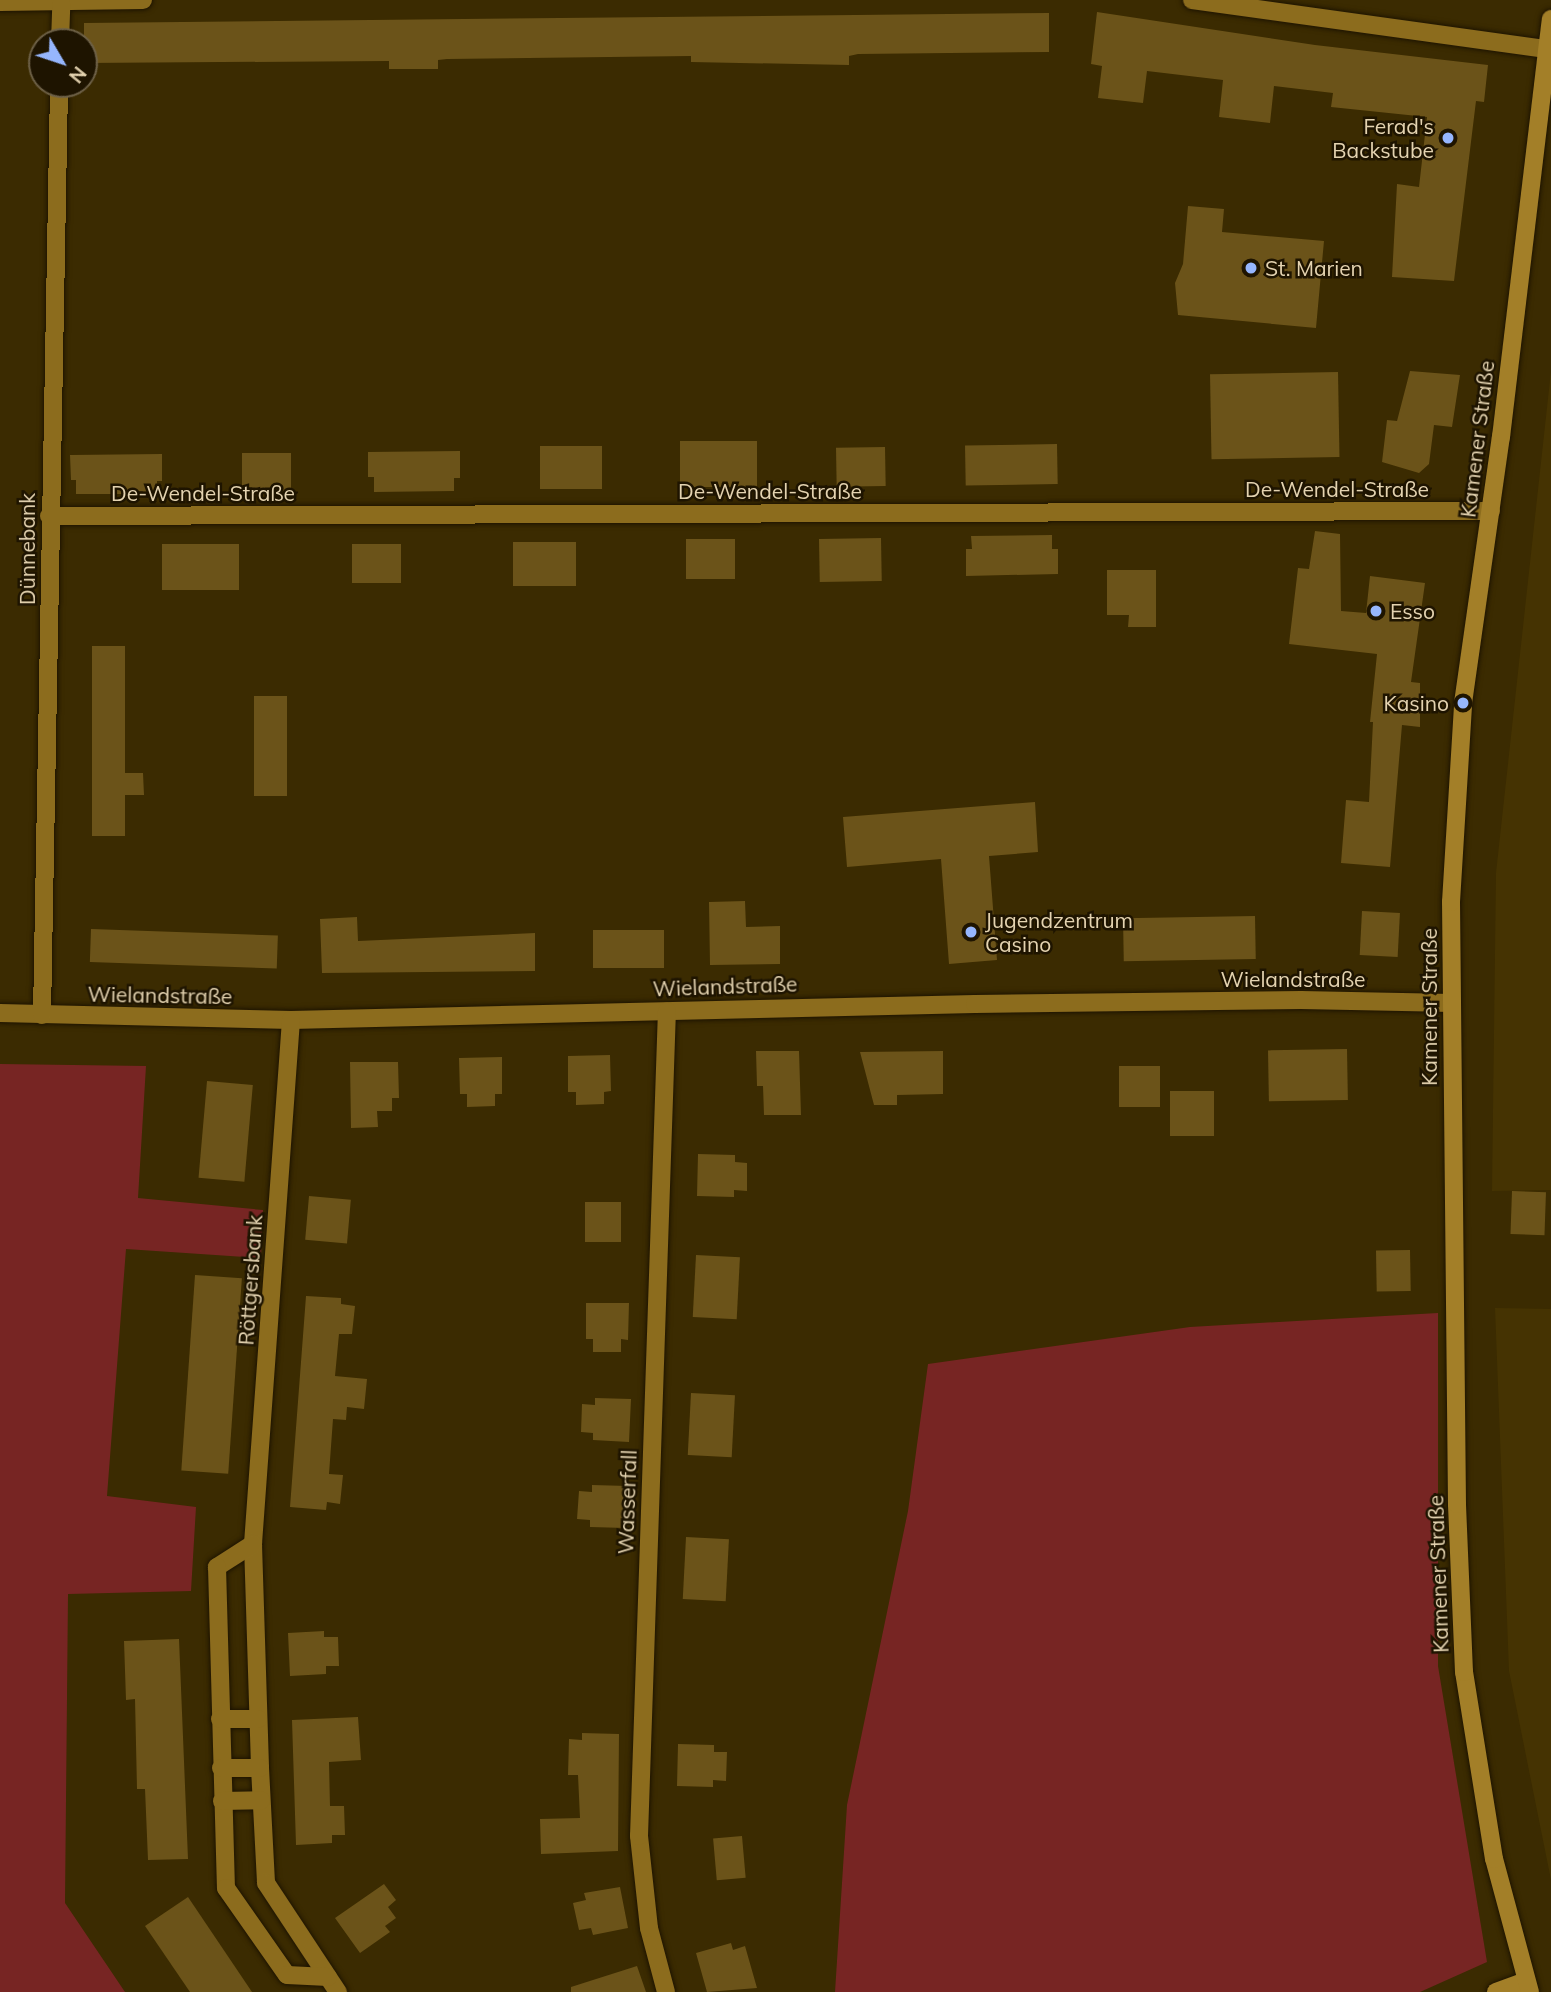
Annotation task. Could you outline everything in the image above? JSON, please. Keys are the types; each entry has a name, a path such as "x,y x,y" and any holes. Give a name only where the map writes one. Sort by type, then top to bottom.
{"main road":[{"name":"Kamener Straße","path":"1528,1987 1493,1859 1464,1672 1457,1504 1453,849 1461,729 1491,511 1551,19"},
{"path":"1496,1992 1528,1987"}],"street":[{"path":"0,2 61,4 143,0"},
{"path":"1192,0 1547,49"},
{"path":"60,28 61,4"},
{"name":"Dünnebank","path":"42,1015 49,516 60,98"},
{"name":"De-Wendel-Straße","path":"49,516 1491,511"},
{"name":"Wielandstraße","path":"0,1013 291,1020 1301,1000 1452,1003"},
{"name":"Wasserfall","path":"666,1992 649,1928 639,1836 667,1011"},
{"name":"Röttgersbank","path":"291,1020 253,1544 261,1800 266,1883 338,1992"},
{"path":"253,1544 217,1567 226,1888 287,1975 328,1977"},
{"path":"220,1719 258,1719"},
{"path":"221,1768 260,1768"},
{"path":"222,1801 261,1800"}],"shaded area":[{"path":"1551,371 1551,1190 1492,1191 1496,873"},
{"path":"0,1064 146,1066 138,1198 263,1210 261,1258 126,1249 107,1496 196,1507 191,1591 68,1594 65,1903 125,1992 0,1992"},
{"path":"1495,1308 1551,1309 1551,1880 1509,1671"},
{"path":"1438,1313 1438,1666 1487,1962 1420,1992 835,1992 847,1805 908,1511 928,1364 1190,1327"}],"building":[{"path":"1097,12 1315,45 1488,65 1484,102 1476,101 1454,281 1392,277 1397,184 1419,187 1427,117 1331,107 1333,93 1274,86 1270,123 1219,117 1223,80 1147,71 1143,103 1098,98 1102,66 1091,64"},
{"path":"1049,13 1049,52 858,54 849,56 849,65 691,62 691,56 447,59 438,60 438,69 389,69 389,61 98,63 98,28 84,28 84,23"},
{"name":"St. Marien","path":"1188,206 1224,209 1222,232 1324,241 1316,328 1178,315 1175,283 1183,264"},
{"path":"1410,371 1460,375 1452,427 1434,425 1429,464 1419,473 1382,462 1387,420 1397,421"},
{"path":"1338,372 1339,457 1212,459 1210,374"},
{"path":"680,441 757,441 757,487 680,487"},
{"path":"1057,444 1058,484 966,486 965,446"},
{"path":"540,446 602,446 602,489 540,489"},
{"path":"885,447 886,486 837,487 836,448"},
{"path":"460,451 460,478 454,478 454,491 374,492 374,477 368,477 368,452"},
{"path":"242,453 291,453 291,492 242,492"},
{"path":"162,454 162,481 157,481 157,494 76,494 76,480 71,480 70,455"},
{"path":"1315,531 1340,534 1341,611 1366,613 1370,576 1425,583 1411,682 1420,683 1420,727 1402,725 1390,867 1341,863 1346,800 1369,802 1373,722 1370,722 1377,654 1289,644 1298,568 1309,569"},
{"path":"1052,535 1052,549 1058,549 1058,574 966,576 966,549 972,549 971,536"},
{"path":"881,538 882,581 820,582 819,539"},
{"path":"686,539 735,539 735,579 686,579"},
{"path":"513,542 576,542 576,586 513,586"},
{"path":"162,544 239,544 239,590 162,590"},
{"path":"352,544 401,544 401,583 352,583"},
{"path":"1107,570 1156,570 1156,627 1128,627 1129,615 1107,615"},
{"path":"92,646 125,646 125,773 143,773 144,795 125,795 125,836 92,836"},
{"path":"254,696 287,696 287,796 254,796"},
{"path":"1035,802 1038,852 989,856 997,960 949,964 941,859 847,867 843,817"},
{"path":"745,901 746,927 780,926 780,964 710,965 709,902"},
{"path":"1362,911 1400,913 1398,957 1360,955"},
{"path":"1255,916 1256,959 1124,961 1123,918"},
{"path":"357,917 358,941 535,933 535,971 322,973 320,919"},
{"path":"91,929 278,936 277,969 90,962"},
{"path":"593,930 664,930 664,968 593,968"},
{"path":"1347,1049 1348,1100 1269,1101 1268,1050"},
{"path":"756,1051 799,1051 801,1115 764,1115 763,1086 757,1086"},
{"path":"943,1051 943,1094 897,1095 897,1105 874,1105 860,1052"},
{"path":"610,1055 611,1091 604,1092 604,1104 576,1105 576,1092 568,1092 568,1056"},
{"path":"502,1057 502,1094 495,1094 495,1106 467,1107 467,1094 460,1094 459,1058"},
{"path":"350,1062 398,1062 399,1098 392,1098 392,1111 377,1111 378,1127 351,1128"},
{"path":"1119,1066 1160,1066 1160,1107 1119,1107"},
{"path":"207,1081 253,1085 244,1182 199,1178"},
{"path":"1170,1091 1214,1091 1214,1136 1170,1136"},
{"path":"698,1154 735,1155 735,1162 747,1163 747,1191 734,1190 734,1197 697,1196"},
{"path":"1512,1191 1546,1192 1544,1235 1510,1234"},
{"path":"309,1196 351,1200 347,1243 305,1240"},
{"path":"585,1202 621,1202 621,1242 585,1242"},
{"path":"1410,1250 1411,1291 1377,1292 1376,1251"},
{"path":"696,1255 740,1257 737,1319 693,1317"},
{"path":"195,1275 242,1278 228,1474 181,1471"},
{"path":"306,1296 341,1298 341,1304 355,1306 352,1334 339,1334 335,1376 367,1379 364,1409 347,1407 346,1420 333,1419 329,1474 343,1475 340,1504 327,1502 326,1510 290,1507"},
{"path":"586,1303 629,1303 628,1340 621,1339 621,1352 593,1352 593,1339 586,1339"},
{"path":"691,1393 735,1395 732,1457 688,1455"},
{"path":"595,1398 631,1399 629,1442 593,1440 593,1433 581,1432 582,1404 595,1405"},
{"path":"592,1485 628,1486 626,1528 590,1527 590,1520 577,1519 579,1491 592,1492"},
{"path":"686,1537 729,1539 726,1601 683,1599"},
{"path":"324,1631 324,1637 338,1637 339,1666 326,1666 326,1674 290,1676 288,1633"},
{"path":"179,1639 188,1859 148,1860 145,1789 137,1789 135,1699 126,1700 124,1641"},
{"path":"358,1717 361,1760 329,1762 330,1806 344,1806 345,1835 332,1835 332,1843 296,1845 292,1720"},
{"path":"582,1733 619,1734 618,1851 541,1854 540,1819 580,1818 578,1775 568,1775 569,1739 582,1740"},
{"path":"678,1744 714,1745 714,1752 727,1752 726,1781 713,1780 713,1787 677,1786"},
{"path":"742,1836 746,1878 717,1880 713,1839"},
{"path":"384,1884 396,1900 388,1907 396,1918 385,1926 390,1932 360,1953 335,1918"},
{"path":"620,1887 628,1928 593,1935 591,1928 579,1930 573,1903 586,1900 584,1893"},
{"path":"188,1897 252,1992 190,1992 145,1926"},
{"path":"731,1943 733,1950 745,1946 757,1988 707,1992 696,1953"},
{"path":"637,1966 646,1992 571,1992 571,1987"}],"place":[{"name":"Ferad's Backstube","path":"1448,138"},
{"name":"St. Marien","path":"1251,268"},
{"name":"Esso","path":"1376,611"},
{"name":"Kasino","path":"1463,703"},
{"name":"Jugendzentrum Casino","path":"971,932"}]}
